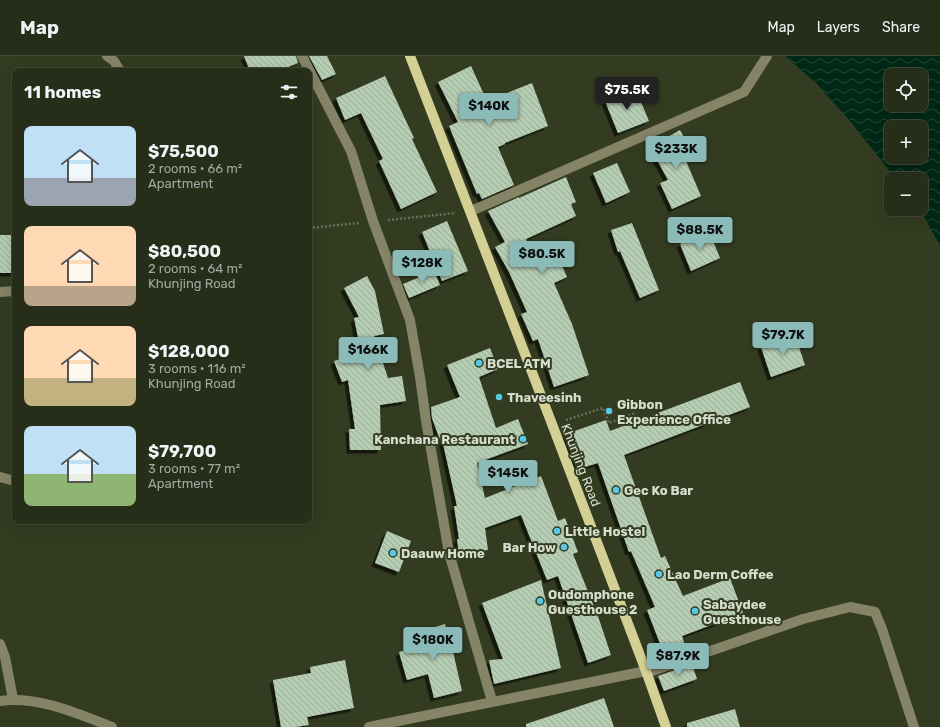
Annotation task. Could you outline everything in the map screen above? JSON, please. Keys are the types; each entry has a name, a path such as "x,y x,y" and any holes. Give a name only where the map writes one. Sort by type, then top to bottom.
{"main road":[{"name":"Khunjing Road","path":"410,56 471,211 666,727"}],"street":[{"path":"107,56 114,61 118,68"},
{"path":"302,56 308,68"},
{"path":"471,211 744,92 767,56"},
{"path":"312,77 351,151 373,221 410,320 449,553 492,701"},
{"path":"0,292 12,292"},
{"path":"0,477 12,480"},
{"path":"369,727 492,701 646,672 803,619 850,607 875,612 914,727"},
{"path":"0,644 5,658 13,699"},
{"path":"0,701 13,699 62,708 112,727"}],"path":[{"path":"552,424 603,408 609,423 635,413"}],"water":[{"path":"785,56 940,56 940,246 924,216 928,216 928,172 890,172 884,164 928,164 928,120 884,120 884,164 849,120 816,83"}],"building":[{"path":"244,56 296,56 298,63 286,68 249,68"},
{"path":"309,56 327,56 336,74 322,80"},
{"path":"471,66 487,101 532,83 548,126 498,147 514,185 482,199 479,193 477,194 449,126 458,122 438,82"},
{"path":"385,76 437,192 401,209 379,161 383,159 361,113 345,120 336,98"},
{"path":"635,88 649,121 618,133 605,101"},
{"path":"680,130 691,150 683,154 701,196 672,209 660,183 668,180 650,147"},
{"path":"617,163 630,192 606,203 593,173"},
{"path":"566,177 576,202 571,204 576,216 526,239 533,257 555,250 567,277 554,283 572,324 589,375 554,387 538,339 533,341 521,314 527,312 509,272 495,247 505,242 488,211"},
{"path":"447,221 468,271 442,281 422,232"},
{"path":"632,223 659,290 640,298 620,251 618,252 611,230"},
{"path":"709,231 720,258 691,271 680,244"},
{"path":"0,235 12,235 12,273 0,273"},
{"path":"434,271 440,285 409,298 403,284"},
{"path":"367,276 375,291 384,334 374,336 388,378 402,376 406,401 380,405 381,450 350,450 349,429 355,429 348,380 342,382 334,361 361,352 354,318 359,317 344,288"},
{"path":"795,335 805,365 771,377 761,347"},
{"path":"490,348 498,369 479,377 496,428 518,419 528,444 477,463 485,498 541,476 558,521 565,518 578,552 573,554 599,619 611,655 588,663 558,576 547,580 521,515 485,528 488,550 459,554 457,539 459,539 454,506 457,506 442,439 440,440 432,418 431,407 460,397 447,365"},
{"path":"740,382 750,407 624,455 661,558 665,556 683,596 730,578 743,613 682,636 687,652 666,659 647,610 655,607 631,551 629,552 598,463 578,469 566,434 606,420 610,431"},
{"path":"387,531 411,541 399,572 375,563"},
{"path":"541,580 561,668 494,684 489,660 503,659 482,603"},
{"path":"445,624 462,691 434,698 428,674 407,680 399,652 419,646 415,633"},
{"path":"345,660 354,708 307,717 309,725 281,727 273,680 311,673 310,667"},
{"path":"692,664 697,679 664,691 658,676"},
{"path":"604,698 614,727 526,727 526,724"},
{"path":"735,709 740,727 687,727 687,723"}],"place":[{"name":"BCEL ATM","path":"479,363"},
{"name":"Thaveesinh","path":"499,397"},
{"name":"Gibbon Experience Office","path":"609,411"},
{"name":"Kanchana Restaurant","path":"523,439"},
{"name":"Gec Ko Bar","path":"616,490"},
{"name":"Little Hostel","path":"557,531"},
{"name":"Bar How","path":"564,547"},
{"name":"Daauw Home","path":"393,553"},
{"name":"Lao Derm Coffee","path":"659,574"},
{"name":"Oudomphone Guesthouse 2","path":"540,601"},
{"name":"Sabaydee Guesthouse","path":"695,611"}]}
